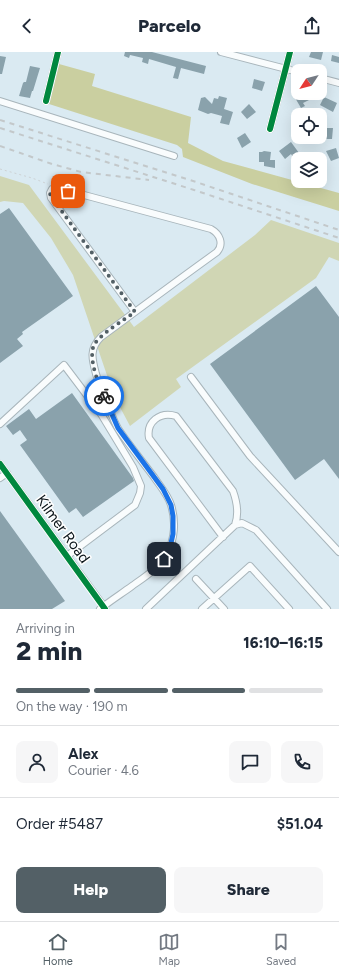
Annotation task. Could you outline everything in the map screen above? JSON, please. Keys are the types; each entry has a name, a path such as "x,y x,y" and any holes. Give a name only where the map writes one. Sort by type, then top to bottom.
{"street":[{"path":"46,102 58,52"},
{"path":"221,52 291,70"},
{"path":"270,129 290,52"},
{"path":"327,80 339,83"},
{"path":"0,101 174,156"},
{"path":"103,608 154,570 164,559 173,534 173,516 171,505 163,489 118,428 101,390 93,361 93,350 97,340 217,252 220,248 219,235 211,229 58,188 52,189 50,193 51,198 135,312"},
{"path":"0,424 64,365 101,414 133,467 141,486 135,505 67,556"},
{"path":"191,377 250,456 339,552"},
{"path":"223,536 149,438 148,433 150,426 159,416 170,414 176,416 233,491 237,512 235,525"},
{"name":"Kilmer Road","path":"0,464 103,608"},
{"path":"0,478 7,473"},
{"path":"146,609 235,525 242,523 256,530 327,609"},
{"path":"202,609 250,566 289,609"},
{"path":"196,579 224,609"}],"path":[{"path":"0,169 47,183 52,189"}],"green space":[{"path":"59,64 95,74 92,86 191,117 188,143 223,161 291,180 291,188 321,188 339,193 339,211 252,184 183,157 182,149 177,145 49,104"},
{"path":"0,176 29,185 134,327 255,235 271,220 339,243 339,261 329,257 316,278 176,379 181,387 130,426 114,396 73,275 51,238 23,203 0,202"}],"building":[{"path":"125,52 152,52 206,66 204,74 181,68 178,79 173,78 176,67 149,59 148,64 142,62 143,58 130,55 129,58 124,56"},
{"path":"311,52 323,52 321,60 309,57"},
{"path":"332,55 339,57 339,63 331,61"},
{"path":"0,56 6,57 2,74 0,74"},
{"path":"30,66 40,68 30,98 19,96 23,83 26,82"},
{"path":"254,79 265,82 262,91 252,88"},
{"path":"219,96 227,98 224,109 233,112 229,125 220,123 222,116 211,113 208,114 198,110 201,98 205,97 212,104 214,98 218,99"},
{"path":"327,98 337,103 333,112 320,105 322,100 327,100"},
{"path":"296,100 309,100 303,103 305,106 301,108"},
{"path":"249,104 256,112 247,119 241,112"},
{"path":"327,128 333,128 332,139 327,139"},
{"path":"245,133 251,142 242,148 237,138"},
{"path":"291,142 298,152 291,152 291,154 285,159 279,151"},
{"path":"336,148 339,158 331,161 326,151"},
{"path":"259,152 271,152 270,160 275,160 275,168 264,166 264,162 259,162"},
{"path":"9,208 73,296 22,332 23,334 17,339 23,346 0,363 0,214"},
{"path":"316,286 339,317 339,479 324,459 295,480 210,364"},
{"path":"72,393 134,481 83,517 76,508 69,513 20,445 27,440 20,430 13,435 6,426 29,409 36,419"},
{"path":"0,511 65,601 52,609 0,609"}],"railway":[{"path":"0,120 196,182 339,230"},
{"path":"0,128 339,238"},
{"path":"0,146 52,164 81,172 149,180"}],"cycle path":[{"path":"46,101 58,52"},
{"path":"270,129 290,52"},
{"path":"0,464 105,609"}],"way so far":[{"path":"68,191 55,188 52,189 50,195 135,312 97,340 94,345 92,356 104,396"}],"route":[{"path":"104,396 118,428 163,489 171,505 174,525 173,534 164,559"}]}
